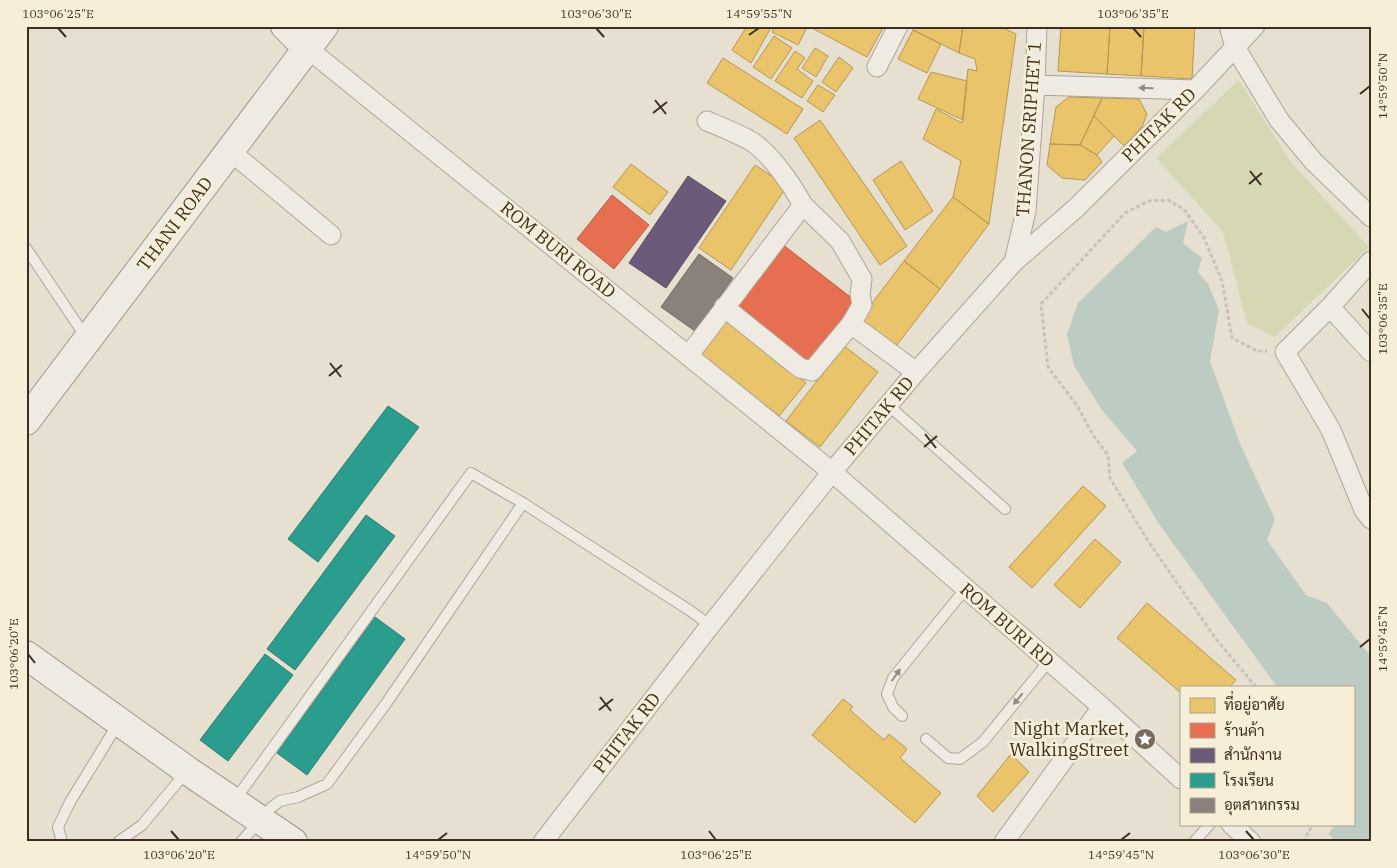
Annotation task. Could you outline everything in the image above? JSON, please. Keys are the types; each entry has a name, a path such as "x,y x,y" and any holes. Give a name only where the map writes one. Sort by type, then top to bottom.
{"street":[{"name":"ROM BURI ROAD","path":"285,26 307,48 832,472"},
{"name":"THANI ROAD","path":"26,421 324,26"},
{"path":"877,67 898,26"},
{"path":"1229,26 1235,47 1279,120 1314,162 1371,216"},
{"name":"PHITAK RD","path":"543,842 832,472 916,372 1014,262 1076,208 1195,90 1255,26"},
{"name":"THANON SRIPHET 1","path":"1014,262 1026,212 1035,85 1035,27"},
{"path":"1035,85 1195,90"},
{"path":"707,121 751,141 757,146 792,184 803,205 840,241 862,279 860,294 862,304 851,324 812,371 800,368 724,307"},
{"path":"230,151 331,235"},
{"path":"688,356 803,205"},
{"path":"1371,261 1330,307 1285,352 1331,430 1364,510 1371,519"},
{"path":"1330,307 1371,352"},
{"path":"851,324 916,372"},
{"name":"ROM BURI RD","path":"832,472 1102,707 1180,778"},
{"path":"28,661 120,722 188,771 293,842"},
{"path":"1004,842 1102,707"},
{"path":"1233,826 1251,842"}],"lane":[{"path":"26,248 88,340"},
{"path":"888,405 1005,509"},
{"path":"234,801 471,473 523,503 689,610 710,626"},
{"path":"242,842 261,819 280,801 327,784 385,705 523,503"},
{"path":"902,716 893,707 887,694 893,678 966,588"},
{"path":"926,739 948,758 960,759 983,742 1049,661"},
{"path":"62,842 58,827 70,802 120,722"},
{"path":"118,842 142,825 188,771"},
{"path":"1194,842 1208,826"}],"path":[{"path":"1255,686 1216,639 1148,541 1110,478 1108,455 1093,435 1078,407 1048,367 1041,304 1125,213 1149,201 1168,200 1184,209 1204,238 1222,281 1232,338 1257,351 1285,352"},
{"path":"1303,842 1311,826"}],"green space":[{"path":"1239,80 1290,161 1369,247 1275,337 1247,323 1223,232 1156,158"}],"shaded area":[{"path":"1188,221 1183,243 1202,258 1198,272 1208,284 1219,310 1210,361 1240,444 1275,519 1267,540 1306,595 1327,603 1371,657 1371,842 1337,842 1328,834 1334,826 1354,826 1354,686 1276,686 1159,524 1122,463 1137,451 1102,410 1074,366 1067,334 1078,303 1156,227 1166,232"}],"building: ที่อยู่อาศัย":[{"path":"747,26 772,26 751,63 732,50"},
{"path":"775,26 808,26 798,45 772,32"},
{"path":"808,26 884,26 867,57"},
{"path":"914,26 963,26 959,53 913,30"},
{"path":"963,26 999,26 1016,34 989,224 953,197 961,161 923,139 936,109 962,123 968,69 977,71 975,59 959,53"},
{"path":"1061,26 1110,26 1107,74 1058,71"},
{"path":"1110,26 1144,26 1141,76 1107,74"},
{"path":"1144,26 1195,26 1192,79 1141,76"},
{"path":"913,30 941,44 927,73 898,59"},
{"path":"774,36 792,48 771,79 753,67"},
{"path":"815,48 828,56 816,77 802,68"},
{"path":"795,51 805,58 797,69 813,81 802,98 775,81"},
{"path":"839,57 853,68 836,92 822,82"},
{"path":"723,58 803,109 787,134 707,83"},
{"path":"931,72 967,81 963,120 918,99"},
{"path":"818,85 835,95 823,112 807,101"},
{"path":"1069,97 1102,98 1080,145 1050,144 1056,107"},
{"path":"1102,98 1139,99 1147,114 1142,127 1124,146 1094,116"},
{"path":"1094,116 1114,136 1097,155 1080,145"},
{"path":"820,120 907,246 880,265 794,138"},
{"path":"1050,144 1080,145 1097,155 1102,162 1085,180 1062,178 1047,165"},
{"path":"901,161 933,211 905,230 873,180"},
{"path":"631,164 668,192 650,215 613,187"},
{"path":"755,165 787,186 731,270 699,248"},
{"path":"953,197 989,224 940,289 904,261"},
{"path":"904,261 940,289 896,346 860,319"},
{"path":"726,320 806,383 779,416 699,353"},
{"path":"844,346 878,372 820,447 786,421"},
{"path":"1083,486 1106,506 1032,588 1009,567"},
{"path":"1095,539 1121,562 1080,608 1054,585"},
{"path":"1147,603 1236,680 1231,686 1180,686 1180,692 1117,638"},
{"path":"843,699 853,707 850,710 884,740 889,734 907,749 900,758 941,793 915,823 812,735"},
{"path":"1011,754 1029,772 993,812 977,796"}],"building: ร้านค้า":[{"path":"612,195 649,225 614,269 577,239"},
{"path":"782,244 858,303 809,365 733,306"}],"building: สำนักงาน":[{"path":"688,176 726,201 666,288 629,263"}],"building: โรงเรียน":[{"path":"388,406 419,427 318,562 288,539"},
{"path":"366,515 395,536 295,670 267,649"},
{"path":"375,617 405,639 307,775 277,753"},
{"path":"265,654 293,675 228,761 200,740"}],"building: อุตสาหกรรม":[{"path":"699,254 733,278 695,331 661,307"}],"place":[{"name":"Night Market, WalkingStreet","path":"1145,739"}]}
